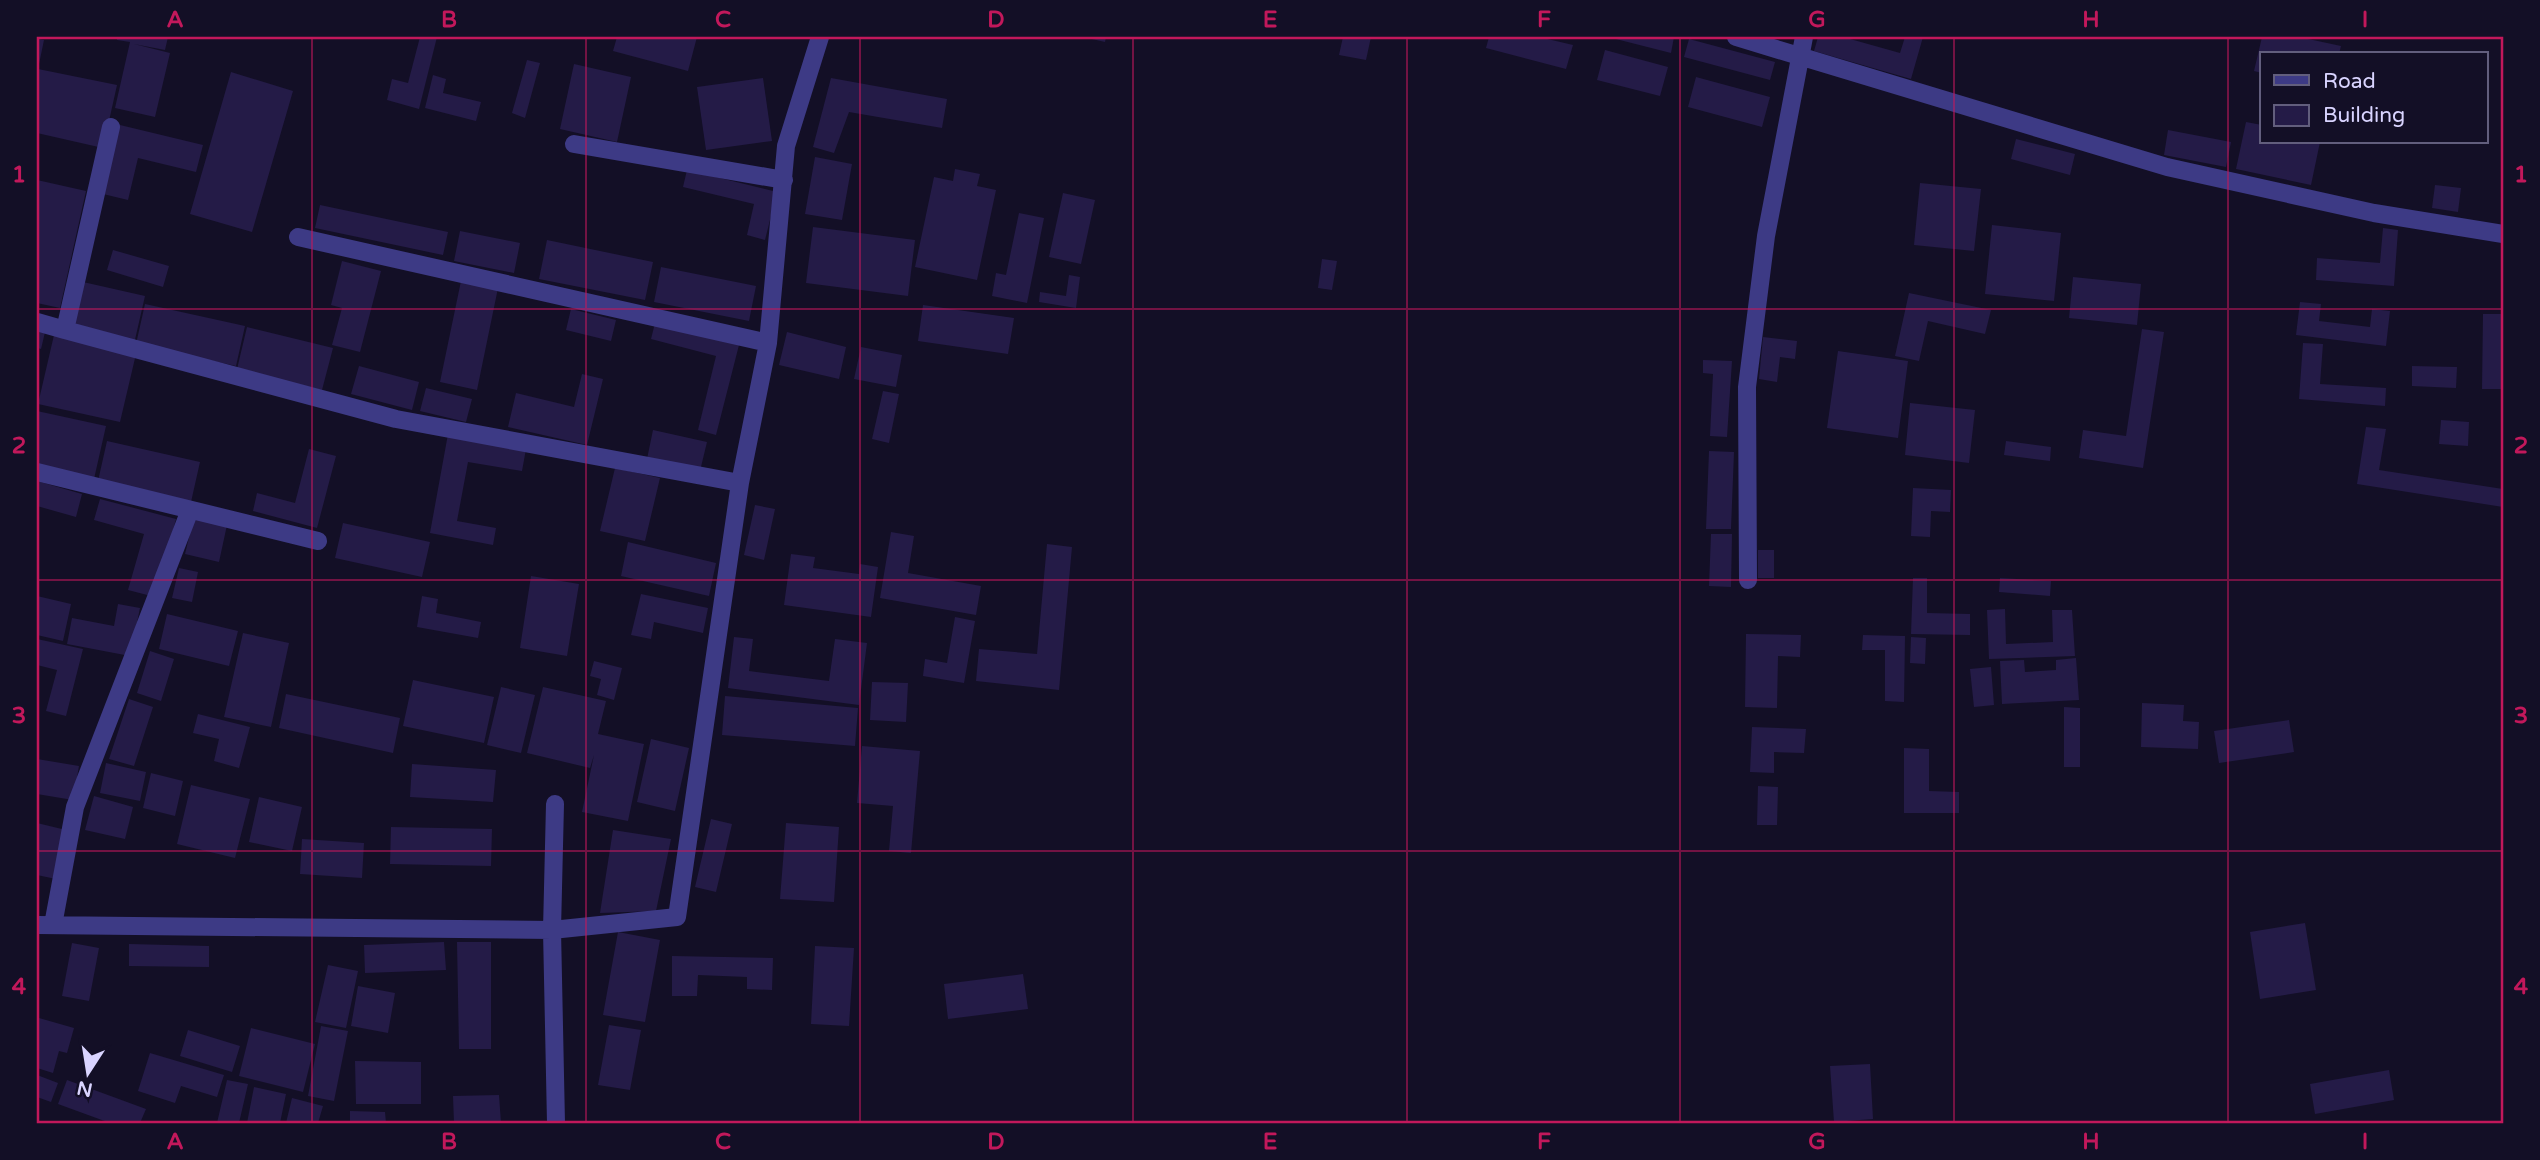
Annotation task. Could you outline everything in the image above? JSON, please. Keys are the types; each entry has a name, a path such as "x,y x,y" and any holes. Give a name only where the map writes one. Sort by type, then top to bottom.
{"street":[{"path":"190,510 75,807 45,925 552,930 677,917 740,483 768,343 786,146 820,37"},
{"path":"1736,37 1802,46 2167,167 2374,213 2503,234"},
{"path":"1748,580 1747,387 1766,236 1802,46"},
{"path":"65,330 111,128"},
{"path":"574,144 784,180"},
{"path":"298,237 768,343"},
{"path":"37,322 396,419 740,483"},
{"path":"37,472 317,541"},
{"path":"555,804 552,930 556,1123"}],"building":[{"path":"117,37 168,37 165,50 134,44 170,53 155,117 115,108 130,42 117,40"},
{"path":"420,37 437,37 419,109 387,100 392,79 408,83"},
{"path":"617,37 697,37 688,71 613,51"},
{"path":"1083,37 1106,37 1105,42"},
{"path":"1343,37 1371,37 1366,60 1339,55"},
{"path":"1489,37 1539,37 1573,45 1566,69 1486,48"},
{"path":"1608,37 1674,37 1671,53"},
{"path":"1818,37 1843,37 1900,53 1905,37 1923,37 1911,79 1814,51"},
{"path":"2262,37 2299,37 2341,46 2340,52 2260,52 2260,72 2254,71"},
{"path":"37,39 44,40 38,69 117,85 103,148 37,133"},
{"path":"1689,39 1775,62 1770,80 1684,57"},
{"path":"1605,50 1668,67 1660,96 1597,80"},
{"path":"527,60 540,63 525,118 512,113"},
{"path":"574,64 631,77 617,142 560,129"},
{"path":"231,72 293,91 252,232 190,214"},
{"path":"433,75 446,79 443,93 481,102 476,121 425,108"},
{"path":"1696,77 1770,97 1762,127 1688,107"},
{"path":"763,78 772,141 706,150 697,87"},
{"path":"831,78 947,99 942,128 849,112 834,153 813,147"},
{"path":"2246,122 2260,125 2260,144 2320,144 2311,185 2236,169"},
{"path":"120,125 203,145 196,172 138,158 128,200 103,194"},
{"path":"2168,130 2231,142 2226,167 2164,155"},
{"path":"2016,139 2075,154 2070,175 2011,159"},
{"path":"815,157 852,164 842,220 805,214"},
{"path":"955,169 980,174 977,186 996,190 977,280 915,267 934,177 953,181"},
{"path":"687,170 777,192 765,240 747,235 754,204 683,187"},
{"path":"37,180 86,191 60,308 37,303"},
{"path":"1920,183 1981,189 1974,251 1914,245"},
{"path":"2435,185 2461,188 2458,212 2432,208"},
{"path":"1063,193 1095,200 1081,264 1049,257"},
{"path":"320,205 448,232 443,255 315,228"},
{"path":"1019,213 1044,218 1027,303 992,296 996,273 1006,275"},
{"path":"1992,225 2061,233 2054,301 1985,294"},
{"path":"813,227 915,240 908,296 806,283"},
{"path":"2383,228 2398,230 2394,286 2316,280 2317,258 2380,263"},
{"path":"460,231 520,243 514,273 454,261"},
{"path":"547,240 653,262 645,300 539,279"},
{"path":"113,250 169,266 163,287 107,270"},
{"path":"1322,259 1337,261 1332,290 1318,288"},
{"path":"342,261 381,271 360,352 332,345 342,308 331,305"},
{"path":"661,267 756,286 749,321 654,302"},
{"path":"1069,275 1080,277 1076,308 1039,302 1040,292 1066,296"},
{"path":"2073,277 2141,284 2137,325 2069,318"},
{"path":"461,281 498,288 477,390 440,382"},
{"path":"83,282 145,296 134,344 72,330"},
{"path":"1909,293 1991,310 1985,334 1928,321 1919,361 1895,356"},
{"path":"2300,302 2321,304 2319,321 2370,327 2372,309 2390,311 2386,346 2296,335"},
{"path":"145,304 245,326 236,366 136,344"},
{"path":"923,305 1014,318 1008,354 918,341"},
{"path":"571,309 616,320 611,341 566,330"},
{"path":"2483,314 2503,314 2503,389 2482,389"},
{"path":"655,323 739,345 716,435 698,430 716,356 651,339"},
{"path":"37,326 46,328 41,349 37,348"},
{"path":"247,327 333,348 322,390 237,369"},
{"path":"2142,329 2164,332 2143,468 2079,458 2083,430 2126,436"},
{"path":"787,332 846,347 839,379 779,365"},
{"path":"54,335 136,354 120,422 38,404"},
{"path":"1763,337 1797,341 1795,359 1780,357 1777,382 1759,379"},
{"path":"2303,343 2323,344 2320,384 2386,388 2385,406 2299,399"},
{"path":"861,347 902,355 896,387 854,379"},
{"path":"1838,351 1908,361 1898,438 1827,428"},
{"path":"1703,360 1732,361 1727,437 1710,436 1713,374 1703,373"},
{"path":"359,366 419,382 412,410 351,394"},
{"path":"2412,366 2457,367 2456,388 2412,386"},
{"path":"582,374 603,379 587,445 508,427 516,393 574,407"},
{"path":"426,388 472,399 466,422 420,411"},
{"path":"883,391 899,394 889,443 872,439"},
{"path":"1910,403 1975,410 1969,463 1905,455"},
{"path":"37,411 106,426 94,479 37,466"},
{"path":"2441,420 2469,422 2468,446 2439,444"},
{"path":"2366,427 2386,429 2379,470 2503,489 2503,507 2357,484"},
{"path":"653,430 707,442 700,471 647,459"},
{"path":"448,434 526,449 522,471 468,462 457,521 496,528 493,545 430,533"},
{"path":"107,441 200,462 191,502 98,481"},
{"path":"2006,441 2051,447 2050,461 2004,455"},
{"path":"309,449 336,456 317,528 253,511 257,493 295,503"},
{"path":"1709,451 1734,452 1731,529 1706,529"},
{"path":"615,468 660,478 645,541 600,531"},
{"path":"37,481 82,494 76,517 37,506"},
{"path":"1913,488 1951,490 1950,512 1931,511 1930,537 1911,536"},
{"path":"100,499 176,519 155,597 128,590 144,534 94,520"},
{"path":"755,505 775,509 764,560 744,555"},
{"path":"194,517 227,525 219,562 185,554"},
{"path":"343,523 430,542 422,577 335,558"},
{"path":"891,532 914,536 908,573 981,586 976,615 880,598"},
{"path":"1711,534 1732,534 1731,587 1709,586"},
{"path":"628,542 716,563 709,596 621,576"},
{"path":"1047,544 1072,547 1059,690 976,681 979,649 1037,654"},
{"path":"1758,550 1774,550 1774,578 1758,578"},
{"path":"791,554 815,557 813,568 859,574 860,564 878,567 871,617 784,605"},
{"path":"179,568 198,572 192,602 172,598"},
{"path":"531,576 579,584 567,656 520,648"},
{"path":"1913,578 1927,578 1927,613 1970,614 1970,635 1911,634"},
{"path":"2000,578 2051,581 2050,596 1999,592"},
{"path":"641,594 708,608 703,633 654,622 651,639 631,635"},
{"path":"37,596 71,604 63,641 37,635"},
{"path":"422,596 438,599 436,613 481,622 478,638 417,627"},
{"path":"118,604 140,608 130,656 67,644 72,618 114,626"},
{"path":"2005,609 2006,644 2053,642 2052,610 2072,610 2075,656 1989,659 1987,610"},
{"path":"167,614 238,631 229,666 159,649"},
{"path":"955,617 975,621 964,683 923,676 925,659 947,663"},
{"path":"243,633 289,643 271,727 224,717"},
{"path":"1746,634 1801,635 1800,657 1778,656 1777,708 1745,707"},
{"path":"1863,635 1905,636 1904,702 1885,701 1885,650 1862,650"},
{"path":"734,637 753,639 749,671 829,681 835,639 867,643 859,705 728,688"},
{"path":"1911,637 1926,638 1925,664 1910,663"},
{"path":"37,639 83,649 66,716 46,711 57,670 37,665"},
{"path":"150,651 174,659 161,701 137,693"},
{"path":"2076,658 2079,700 2002,704 2000,661 2024,660 2025,672 2056,670 2056,660"},
{"path":"594,661 622,668 614,700 597,695 601,679 590,676"},
{"path":"1991,667 1994,705 1974,707 1970,669"},
{"path":"413,680 494,697 484,743 403,726"},
{"path":"872,682 908,683 906,722 870,720"},
{"path":"501,687 535,695 521,753 487,745"},
{"path":"543,687 606,701 598,734 644,744 628,821 582,812 594,755 590,768 527,753"},
{"path":"286,694 400,718 393,753 279,728"},
{"path":"725,696 858,708 855,746 722,735"},
{"path":"129,699 153,707 134,766 109,759"},
{"path":"2142,703 2184,705 2183,721 2199,722 2198,749 2141,747"},
{"path":"2064,707 2080,708 2080,767 2064,767"},
{"path":"198,714 250,727 239,768 214,761 219,739 193,733"},
{"path":"2289,720 2294,752 2219,763 2214,731"},
{"path":"1752,727 1806,729 1804,753 1774,752 1774,773 1750,772"},
{"path":"651,739 689,748 675,811 637,802"},
{"path":"862,746 920,751 911,853 889,851 893,806 857,803"},
{"path":"1904,748 1929,749 1929,791 1959,792 1959,813 1904,813"},
{"path":"37,759 79,766 73,800 37,794"},
{"path":"106,763 146,772 140,801 100,793"},
{"path":"412,764 496,770 493,802 410,797"},
{"path":"151,773 183,781 175,816 143,808"},
{"path":"191,785 250,799 235,858 177,844"},
{"path":"1758,786 1778,787 1777,825 1757,825"},
{"path":"94,796 133,807 125,839 85,830"},
{"path":"259,797 302,807 292,851 249,842"},
{"path":"711,819 732,824 716,892 695,887"},
{"path":"37,823 66,830 56,879 37,875"},
{"path":"786,823 839,827 834,902 780,899"},
{"path":"391,827 492,829 491,866 390,864"},
{"path":"613,830 671,839 656,911 600,913"},
{"path":"302,839 364,843 362,878 300,874"},
{"path":"2305,923 2316,990 2260,999 2250,932"},
{"path":"618,932 660,940 645,1022 603,1015"},
{"path":"444,942 446,970 365,973 364,945"},
{"path":"457,942 491,942 491,1049 459,1049"},
{"path":"72,943 99,948 89,1001 62,996"},
{"path":"129,944 209,946 209,967 129,966"},
{"path":"815,946 854,948 849,1026 811,1024"},
{"path":"672,956 773,958 772,990 747,989 747,977 698,975 697,996 672,996"},
{"path":"328,965 358,971 346,1028 315,1022"},
{"path":"1023,974 1028,1009 948,1019 944,984"},
{"path":"358,986 395,993 388,1033 351,1026"},
{"path":"39,1018 74,1028 67,1053 59,1051 53,1073 37,1068"},
{"path":"609,1025 641,1030 630,1090 598,1085"},
{"path":"321,1026 348,1031 334,1101 308,1096"},
{"path":"251,1028 315,1044 303,1092 239,1076"},
{"path":"188,1030 240,1046 232,1072 180,1056"},
{"path":"150,1053 224,1075 217,1097 181,1086 175,1103 138,1091"},
{"path":"355,1061 421,1062 421,1104 356,1104"},
{"path":"1870,1064 1873,1119 1834,1122 1830,1066"},
{"path":"2389,1070 2394,1100 2315,1114 2310,1084"},
{"path":"37,1075 58,1083 51,1102 37,1097"},
{"path":"67,1080 146,1109 140,1123 110,1123 58,1104"},
{"path":"227,1080 248,1084 239,1123 217,1123"},
{"path":"254,1087 286,1094 280,1123 247,1123"},
{"path":"499,1095 501,1123 454,1123 453,1096"},
{"path":"292,1098 323,1106 318,1123 286,1123"},
{"path":"350,1111 385,1112 386,1123 350,1123"}]}
